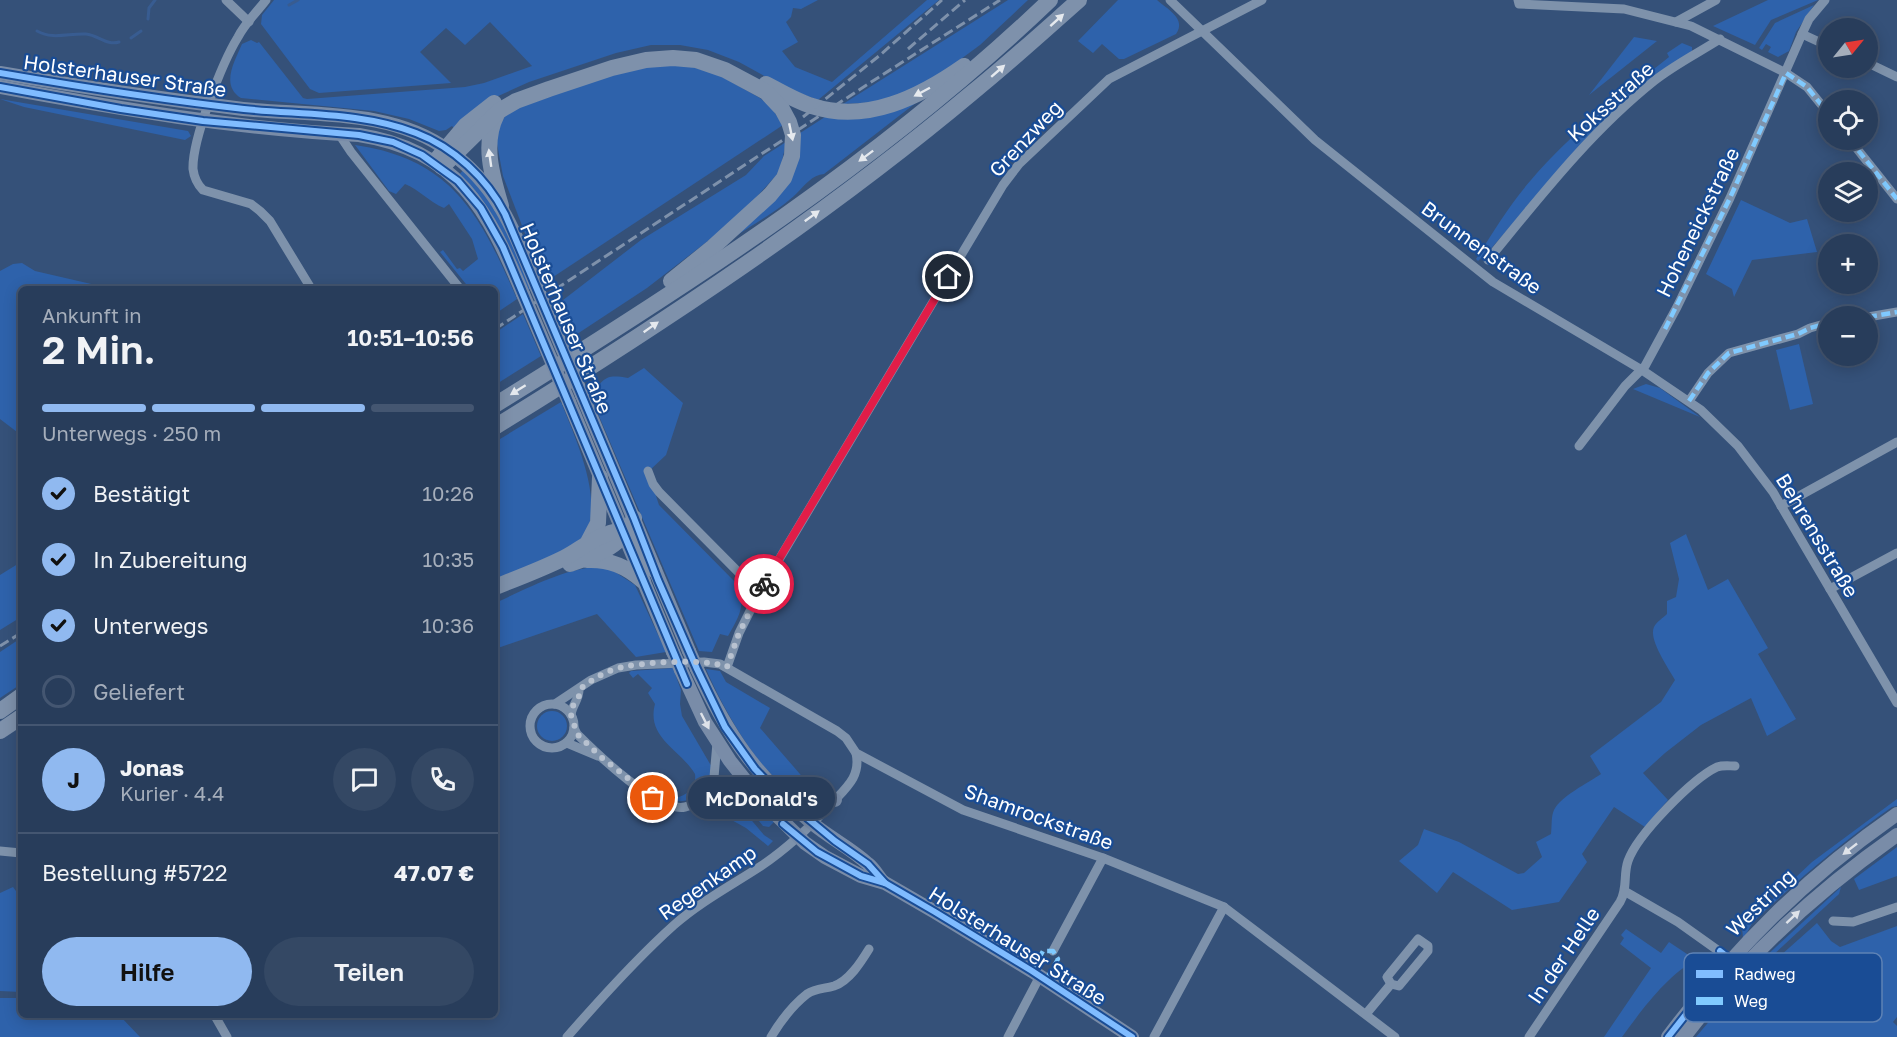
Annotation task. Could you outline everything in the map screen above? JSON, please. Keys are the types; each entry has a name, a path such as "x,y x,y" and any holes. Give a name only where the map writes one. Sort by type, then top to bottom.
{"highway":[{"path":"498,403 707,269 826,187 953,88 1050,0"},
{"path":"498,425 603,361 797,227 892,157 973,93 1079,0"},
{"path":"438,165 474,117 500,100 550,81 645,53 671,51 704,56 812,106 837,111 858,111 892,105 924,91 946,78 1006,34 1024,25"},
{"path":"450,151 499,111 516,101 612,68 646,60 666,58 696,60 725,70 766,92 786,115 792,135 792,156 784,178 713,247 647,300 620,326"},
{"path":"499,111 491,130 489,152 501,206"},
{"path":"498,595 585,552 600,514 600,477"},
{"path":"498,586 562,559 585,552 612,546 627,529 638,546 649,575 633,572 585,552"},
{"path":"0,711 18,698"},
{"path":"0,731 18,719"}],"main road":[{"name":"Holsterhauser Straße","path":"0,73 210,104 380,122 416,133 450,151 478,175 501,206 582,394 627,529"},
{"name":"Holsterhauser Straße","path":"0,87 203,121 379,138 406,147 438,165 468,190 486,214 503,247 600,477 627,529"},
{"name":"Holsterhauser Straße","path":"649,575 732,736 755,769 782,797 813,824 868,864 885,883"},
{"name":"Holsterhauser Straße","path":"649,575 674,652 705,722 742,777 760,799 799,838 825,857 861,876 885,883 1040,976 1132,1037"},
{"path":"782,797 801,801 835,800"},
{"name":"Westring","path":"1736,953 1774,913 1813,878 1869,833 1897,814"},
{"name":"Westring","path":"1757,953 1803,908 1862,860 1897,836"},
{"name":"Westring","path":"1668,1037 1684,1017"},
{"name":"Westring","path":"1684,1037 1696,1022"}],"street":[{"path":"226,0 249,22"},
{"path":"266,0 237,38 229,54 203,121 196,145 193,168 199,186 210,193 251,204 260,211 270,222 310,286"},
{"name":"Brunnenstraße","path":"1170,0 1315,140 1493,282 1642,370 1689,401"},
{"name":"Grenzweg","path":"759,593 1003,185 1019,164 1109,79 1262,0"},
{"path":"1518,0 1519,4 1625,4 1720,39 1786,73 1807,87 1818,101"},
{"path":"1676,22 1716,0"},
{"name":"Hoheneickstraße","path":"1579,446 1625,386 1642,370 1677,307 1731,198 1802,34 1825,0"},
{"path":"1802,34 1818,41"},
{"name":"Koksstraße","path":"1488,260 1572,160 1628,104 1655,80 1720,39"},
{"path":"1878,68 1897,77"},
{"path":"339,134 458,286"},
{"path":"1858,150 1897,199"},
{"path":"1878,315 1897,312"},
{"path":"1689,401 1708,373 1729,353 1798,334 1818,326"},
{"name":"Behrensstraße","path":"1689,401 1738,446 1764,480 1897,703"},
{"path":"1781,506 1897,442"},
{"path":"555,705 599,676 613,670 636,665 711,662 727,667 739,633 759,593 659,492 648,471"},
{"path":"1830,589 1897,552"},
{"name":"Shamrockstraße","path":"727,667 837,731 846,738 856,753 963,810 1103,858 1224,907 1395,1037"},
{"path":"579,690 579,696 571,709 577,734 601,757 664,804 682,807 712,794 729,781 742,777"},
{"path":"571,715 564,708 545,705 535,712 530,723 531,734 536,742 547,748 559,747 567,743 574,728"},
{"path":"567,743 601,757"},
{"path":"703,798 714,777 717,743"},
{"name":"Regenkamp","path":"567,1037 620,978 673,925 799,838 851,781 857,770 856,753"},
{"path":"1721,953 1669,916 1626,892 1627,862 1655,823 1679,797 1709,772 1722,766 1735,766"},
{"path":"0,851 18,853"},
{"path":"1053,951 1103,858"},
{"name":"In der Helle","path":"1529,1037 1626,892"},
{"path":"1154,1037 1224,907"},
{"path":"1833,921 1853,922 1897,907"},
{"path":"1418,939 1428,946 1428,951 1399,986 1391,984 1387,976 1415,940 1418,939"},
{"path":"771,1037 785,1017 807,994 823,987 834,986 842,981 860,963 869,949"},
{"path":"1008,1037 1040,976"},
{"path":"1366,1014 1391,984"},
{"path":"216,1018 228,1037"}],"shaded area":[{"path":"274,0 818,0 801,9 793,8 791,17 786,22 798,42 782,51 795,67 832,82 927,0 939,0 818,100 786,88 739,62 708,50 680,45 651,45 616,53 529,82 496,97 455,129 452,126 439,131 409,119 374,111 241,98 231,86 233,65 242,44 251,40 259,42 303,98 307,99 465,87 484,83 532,66 490,22 465,45 446,28 420,52 451,83 319,93 310,89 261,24 262,15"},
{"path":"1008,0 1028,0 980,45 919,87 877,102 843,104"},
{"path":"1118,0 1157,0 1174,15 1179,29 1176,34 1124,59 1119,59 1102,44 1093,53 1078,41"},
{"path":"1768,0 1818,0 1771,20 1755,45 1713,26"},
{"path":"1814,5 1796,32 1789,51 1778,57 1768,52 1771,47 1766,44 1762,50 1759,48 1775,23"},
{"path":"1634,37 1657,41 1589,95"},
{"path":"1682,43 1692,47 1692,51 1579,147 1478,261 1476,259 1509,208 1546,163 1597,115 1669,57 1667,53"},
{"path":"655,65 689,66 719,75 760,98 771,107 783,125 544,283 503,176 495,133 510,108 602,78"},
{"path":"0,99 188,131 191,136 185,140 24,107"},
{"path":"917,102 824,174 812,178 783,205 734,237 760,211 797,135 828,115"},
{"path":"786,142 780,171 722,230 647,288 568,340 554,307 641,240 746,175 764,156"},
{"path":"355,145 389,152 417,163 440,178 459,196 476,217 517,299 498,312 498,286 468,286 440,252 443,250 457,269 460,268 463,271 478,259 472,239 449,204 444,208 405,184 396,194 389,191"},
{"path":"464,169 499,213 532,288 527,291 507,244 491,215 459,175"},
{"path":"1741,200 1790,223 1807,219 1817,252 1752,260 1734,297 1732,289 1706,274"},
{"path":"22,263 35,271 100,286 18,286 18,433 0,419 0,271 13,264"},
{"path":"523,314 541,356 498,383 498,331"},
{"path":"1799,344 1813,404 1790,410 1776,350"},
{"path":"644,368 683,403 666,455 650,470 659,505 739,586 741,593 740,612 735,623 728,636 720,634 712,652 699,651 590,395 610,377 628,378"},
{"path":"1646,384 1660,388 1700,417 1633,389"},
{"path":"561,402 587,475 591,496 591,515 587,532 576,545 498,580 498,440"},
{"path":"1686,534 1708,590 1728,579 1768,648 1758,654 1796,719 1767,736 1751,698 1701,725 1643,773 1668,800 1645,827 1614,807 1582,854 1587,862 1559,902 1512,910 1453,872 1437,893 1399,861 1418,845 1424,829 1459,842 1518,874 1524,873 1542,857 1536,842 1551,834 1552,815 1557,805 1601,774 1590,756 1661,702 1675,680 1660,654 1653,632 1656,623 1667,614 1667,601 1676,597 1679,579 1670,543"},
{"path":"18,564 18,619 0,630 0,575"},
{"path":"606,566 635,585 666,652 636,657 597,614 498,648 498,602 563,574"},
{"path":"18,640 18,686 0,698 0,652"},
{"path":"673,668 681,690 682,716 713,769 700,792 683,801 676,801 676,798 690,790 695,774 655,726 655,704 648,693 652,688 638,674 633,678 629,673"},
{"path":"706,669 720,671 726,682 770,708 760,728 813,789 831,786 813,795 794,791 774,777 756,757 739,732"},
{"path":"552,711 558,712 566,720 566,732 558,740 552,741 546,740 538,732 537,726 538,720 546,712"},
{"path":"735,782 741,785 774,822 769,827 763,826 729,784"},
{"path":"1897,799 1897,806 1892,807 1838,847 1754,921 1743,938 1742,928 1812,862"},
{"path":"730,805 742,809 764,835 773,841 768,846 746,828 728,818"},
{"path":"1897,847 1897,876 1859,890 1854,879"},
{"path":"13,887 18,894 18,992 0,991 0,893"},
{"path":"1841,887 1839,894 1775,953 1769,953"},
{"path":"1817,923 1831,941 1840,947 1897,926 1897,1017 1893,1022 1897,1026 1897,1037 1696,1037 1709,1022 1882,1022 1882,953 1783,953"},
{"path":"1626,929 1661,953 1669,942 1686,953 1684,968 1646,1005 1622,1037 1604,1037 1651,968 1620,944 1624,938 1621,935"},
{"path":"0,998 18,998 18,1018 122,1018 140,1037 0,1037"}],"waterway":[{"path":"148,19 149,8 155,0"},
{"path":"289,5 298,0"},
{"path":"37,31 55,36 86,34 110,43 119,42"},
{"path":"131,38 141,31"}],"railway":[{"path":"803,117 879,56 942,0"},
{"path":"908,49 965,0"},
{"path":"498,327 1000,0"},
{"path":"0,646 18,635"}],"marked path":[{"path":"1665,329 1730,198 1786,73 1807,87 1818,101"},
{"path":"1858,150 1897,199"},
{"path":"1878,315 1897,312"},
{"path":"1689,401 1708,373 1729,353 1798,334 1818,326"},
{"path":"1032,971 1043,951 1053,951 1058,959 1046,980"}],"cycle path":[{"path":"0,73 183,102 374,121 430,139 468,165 489,188 505,214 658,580 725,727 755,769 782,797 835,841 868,864 885,883"},
{"path":"0,87 203,121 359,135 393,142 422,155 458,181 481,208 503,247 687,684"},
{"path":"783,824 817,852 861,876 885,883 935,912 1032,971 1132,1037"},
{"path":"1668,1037 1684,1017"}],"way so far":[{"path":"653,798 601,757 577,734 571,709 579,696 579,690 591,680 627,666 711,662 727,667 739,633 764,584"}],"place":[{"name":"McDonald's","path":"653,798"}],"route":[{"path":"764,584 948,277"}]}
